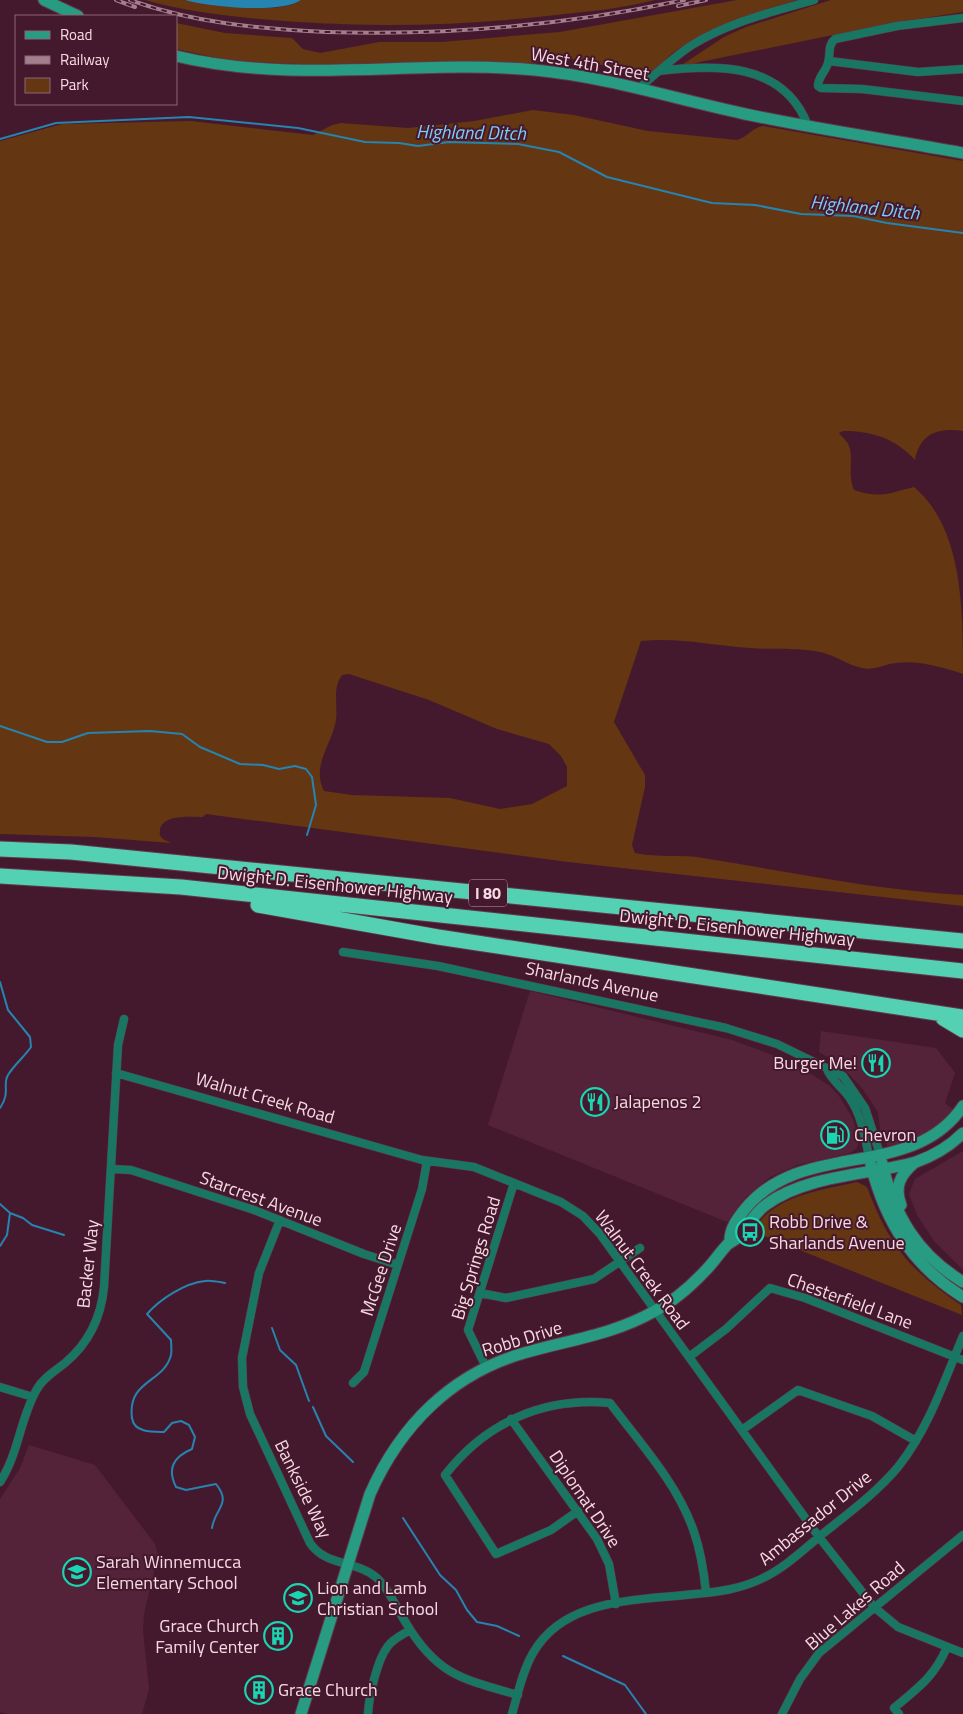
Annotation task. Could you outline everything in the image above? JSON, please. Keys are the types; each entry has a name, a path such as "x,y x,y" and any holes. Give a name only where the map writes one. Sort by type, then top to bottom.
{"highway":[{"name":"Dwight D. Eisenhower Highway","path":"0,849 81,853 963,941"},
{"name":"Dwight D. Eisenhower Highway","path":"0,876 181,887 963,971"},
{"path":"181,887 241,902 438,937 963,1017"},
{"path":"920,1011 942,1018 963,1030"}],"main road":[{"path":"44,0 76,15"},
{"name":"West 4th Street","path":"178,56 224,66 283,72 518,69 585,77 752,116 963,152"},
{"name":"Robb Drive","path":"730,1242 732,1229 742,1213 754,1198 772,1183 792,1173 913,1146 934,1135 951,1121 963,1106"},
{"name":"Robb Drive","path":"301,1714 370,1494 400,1439 441,1396 486,1367 524,1353 618,1329 656,1311 690,1286 730,1242 740,1236 754,1215 765,1205 789,1191 916,1162 934,1154 963,1133"},
{"name":"Sharlands Avenue","path":"874,1155 878,1170 882,1204 904,1243 932,1274 963,1297"},
{"path":"916,1162 902,1175 897,1189 901,1205 924,1249"},
{"name":"Sharlands Avenue","path":"878,1170 900,1218 924,1249 940,1265 963,1282"}],"street":[{"path":"638,89 690,46 717,32 762,14 814,0"},
{"path":"963,18 916,23 839,38 831,43 829,61 818,81 818,86 821,88 862,89 963,101"},
{"path":"829,61 918,72 963,69"},
{"path":"659,71 693,67 718,68 758,75 775,82 790,94 801,109 808,126"},
{"name":"Sharlands Avenue","path":"343,952 438,966 726,1028 775,1043 843,1076 859,1096 869,1118 874,1155"},
{"name":"Backer Way","path":"0,1482 18,1447 33,1397 43,1381 82,1348 92,1333 99,1314 104,1287 118,1045 124,1019"},
{"name":"Walnut Creek Road","path":"116,1073 427,1161 464,1165 561,1202 583,1216 596,1229 819,1537 874,1607 898,1627 963,1653"},
{"name":"McGee Drive","path":"352,1383 364,1372 422,1189 427,1161"},
{"name":"Starcrest Avenue","path":"111,1169 131,1170 280,1220 398,1265"},
{"name":"Big Springs Road","path":"486,1367 468,1330 514,1183"},
{"name":"Bankside Way","path":"280,1220 259,1273 242,1358 244,1394 250,1414 310,1543 326,1558 369,1572 381,1582 425,1652 454,1675 518,1695"},
{"path":"480,1293 499,1298 594,1279 640,1248"},
{"name":"Chesterfield Lane","path":"689,1357 726,1330 770,1288 806,1298 963,1360"},
{"name":"Ambassador Drive","path":"512,1714 532,1655 547,1634 568,1618 580,1612 616,1604 731,1590 761,1580 819,1537 883,1483 916,1442 935,1405 963,1336"},
{"path":"0,1387 33,1397"},
{"path":"742,1430 798,1390 872,1416 916,1442"},
{"path":"578,1511 550,1530 496,1554 445,1475 474,1444 511,1419 560,1403 610,1403 668,1483 686,1514 699,1547 706,1593"},
{"name":"Diplomat Drive","path":"511,1419 578,1511 604,1551 613,1579 616,1604"},
{"name":"Blue Lakes Road","path":"782,1714 800,1680 819,1653 963,1536"},
{"path":"368,1714 371,1693 384,1652 393,1640 410,1630"},
{"path":"899,1714 894,1708 931,1676 937,1669 947,1647"}],"shaded area":[{"path":"530,991 732,1040 778,1057 830,1086 839,1096 853,1119 859,1140 857,1148 850,1153 797,1165 770,1177 746,1197 727,1222 488,1125"},
{"path":"821,1031 936,1048 955,1073 945,1103 954,1110 941,1124 917,1139 888,1146 881,1136 878,1112 862,1088 839,1064 819,1052"},
{"path":"963,1151 963,1270 934,1241 917,1215 909,1194 915,1179"},
{"name":"Sarah Winnemucca Elementary School","path":"29,1445 95,1465 155,1544 158,1555 144,1614 143,1631 149,1689 142,1714 7,1714 0,1712 0,1499 20,1468"}],"green space":[{"path":"145,0 184,0 261,8 290,5 301,0 655,0 602,10 510,20 361,25 249,18 184,9"},
{"path":"737,0 797,0 735,20 705,33 673,53 647,75 574,59 528,63 301,64 232,61 178,49 178,23 225,33 292,38 303,49 320,53 379,42 441,42 560,32"},
{"path":"831,0 963,0 963,12 887,24 677,68 724,37 746,27"},
{"path":"533,110 574,115 648,131 737,140 756,128 763,126 963,161 963,431 945,430 931,434 921,444 915,460 899,446 882,437 854,431 839,433 850,450 851,478 854,490 878,495 914,487 930,504 942,525 951,547 957,572 962,624 963,674 913,662 896,663 866,669 812,650 751,648 669,640 641,641 614,722 645,775 645,787 632,845 635,853 695,857 865,885 963,895 963,906 568,862 206,814 203,817 172,819 163,824 160,829 160,836 171,843 94,837 0,834 0,141 62,124 191,121 313,135 332,125 341,123 408,128 474,121","holes":["349,674 429,700 497,729 549,744 561,756 567,767 567,786 532,804 500,809 450,798 352,795 324,791 321,782 321,764 334,729 336,720 336,691 342,675"]},
{"path":"857,1182 867,1187 884,1225 903,1255 928,1280 961,1305 962,1315 752,1231 773,1209 785,1202 813,1192"}],"water":[{"path":"185,0 301,0 278,7 245,8 196,3"}],"waterway":[{"name":"Highland Ditch","path":"0,139 56,123 189,117 298,128 365,142 399,143 418,146 449,142 518,144 559,152 607,177 712,203 755,205 801,214 853,216 887,223 963,233"},
{"path":"0,726 47,742 62,742 88,733 150,731 182,734 200,747 240,764 263,765 279,769 295,766 306,769 312,777 316,805 307,835"},
{"path":"0,982 8,1010 30,1037 31,1047 8,1075 5,1098 0,1108"},
{"path":"0,1204 10,1213 7,1235 0,1246"},
{"path":"10,1213 23,1218 32,1225 64,1235"},
{"path":"212,1528 223,1501 221,1491 216,1484 186,1490 176,1487 173,1481 173,1464 185,1452 192,1449 195,1437 189,1425 181,1421 172,1423 164,1432 145,1431 136,1427 133,1423 132,1406 135,1396 140,1389 161,1371 167,1364 171,1353 171,1340 147,1314 166,1297 181,1288 197,1282 215,1281 225,1283"},
{"path":"272,1328 280,1350 296,1365 309,1401"},
{"path":"313,1407 326,1436 353,1462"},
{"path":"403,1518 440,1575 456,1590 467,1610 477,1622 497,1626 519,1636"},
{"path":"563,1656 625,1685 646,1714"}],"railway":[{"path":"116,0 135,7"},
{"path":"130,0 178,14 252,27 372,33 507,27 596,16 684,0"},
{"path":"678,6 706,0"}],"place":[{"name":"Burger Me!","path":"876,1063"},
{"name":"Jalapenos 2","path":"595,1102"},
{"name":"Chevron","path":"835,1135"},
{"name":"Robb Drive & Sharlands Avenue","path":"750,1232"},
{"name":"Sarah Winnemucca Elementary School","path":"77,1572"},
{"name":"Lion and Lamb Christian School","path":"298,1598"},
{"name":"Grace Church Family Center","path":"278,1636"},
{"name":"Grace Church","path":"259,1690"}]}
